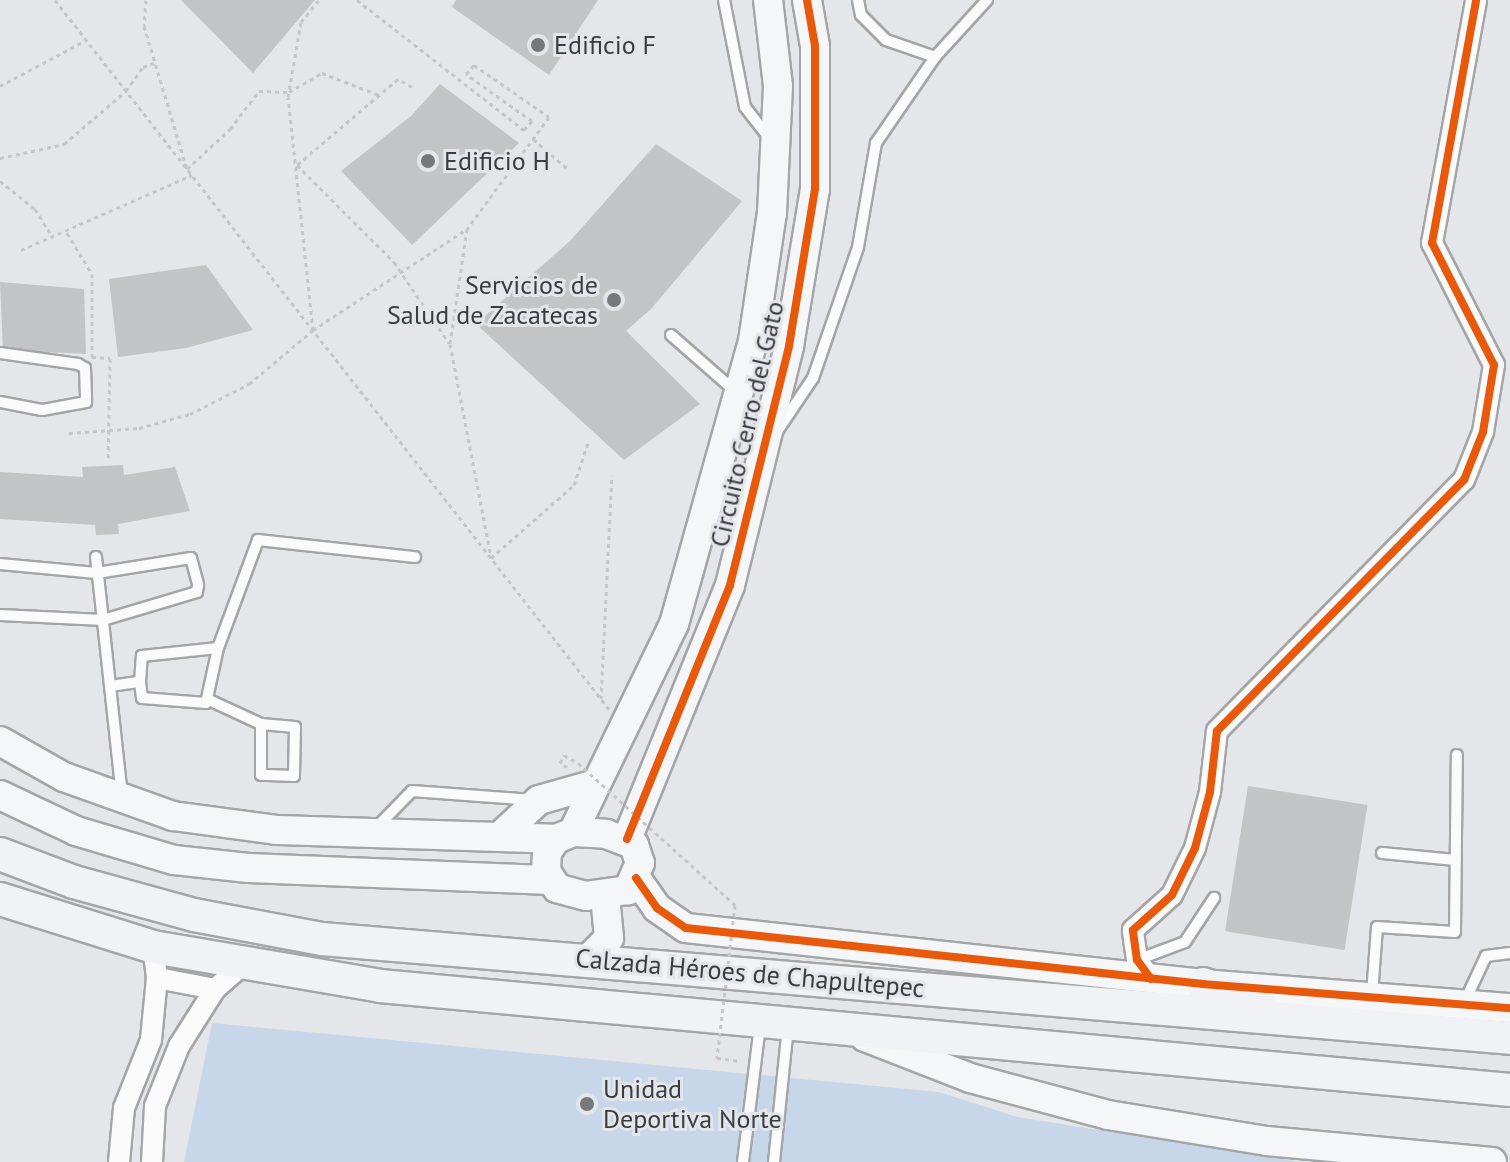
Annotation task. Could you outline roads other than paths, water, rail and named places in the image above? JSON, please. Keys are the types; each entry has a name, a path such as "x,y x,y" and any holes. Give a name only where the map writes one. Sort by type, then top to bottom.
{"main road":[{"name":"Calzada Héroes de Chapultepec","path":"0,854 74,882 179,911 322,939 1510,1038"},
{"name":"Calzada Héroes de Chapultepec","path":"0,899 155,963 241,966 380,986 1510,1090"},
{"path":"1203,984 1305,1021"}],"street":[{"name":"Circuito Cerro del Gato","path":"564,836 582,771 626,731 674,624 739,395 772,213 778,86 768,0"},
{"name":"Circuito Cerro del Gato","path":"627,839 730,585 789,346 815,189 815,46 807,0"},
{"path":"1144,969 1135,925 1172,895 1195,848 1210,792 1217,731 1464,480 1483,432 1494,365 1432,243 1476,0"},
{"path":"0,741 64,777 123,801 173,816 276,830 627,839 639,854 636,878 628,890 605,896 567,893 551,880 249,868 174,860 76,831 0,795"},
{"path":"499,837 539,800 582,771"},
{"path":"551,880 547,852 564,836"},
{"path":"636,878 657,908 686,928 1144,969 1203,984 1510,1008"},
{"path":"587,960 609,938 605,896"},
{"path":"119,1162 124,1108 151,1040 155,963 215,989"},
{"path":"152,1162 155,1106 179,1046 215,989 241,966"},
{"path":"842,1028 970,1078 1108,1115 1267,1141 1492,1162"},
{"path":"151,1040 179,1046"}],"lane":[{"path":"724,0 745,107 775,147"},
{"path":"858,0 861,15 886,40 935,57"},
{"path":"763,452 813,378 858,247 876,143 935,57 987,0"},
{"path":"671,335 739,395"},
{"path":"0,353 78,364 85,368 86,402 42,410 0,402"},
{"path":"209,700 218,648 258,540 415,557"},
{"path":"96,557 123,801"},
{"path":"0,564 97,573 191,558 198,585 197,592 103,620 0,615"},
{"path":"218,648 142,656 142,698 209,700 261,724 295,727 294,776 261,775 261,724"},
{"path":"110,686 140,682"},
{"path":"1372,997 1377,927 1455,932 1457,755"},
{"path":"371,834 412,791 539,800"},
{"path":"1382,853 1456,860"},
{"path":"1144,969 1185,942 1214,898"},
{"path":"1463,1004 1486,956 1510,953"},
{"path":"743,1162 774,1022"},
{"path":"774,1022 774,1162"}],"place":[{"name":"Edificio F","path":"538,45"},
{"name":"Edificio H","path":"428,161"},
{"name":"Servicios de Salud de Zacatecas","path":"614,300"},
{"name":"Unidad Deportiva Norte","path":"587,1104"}]}
